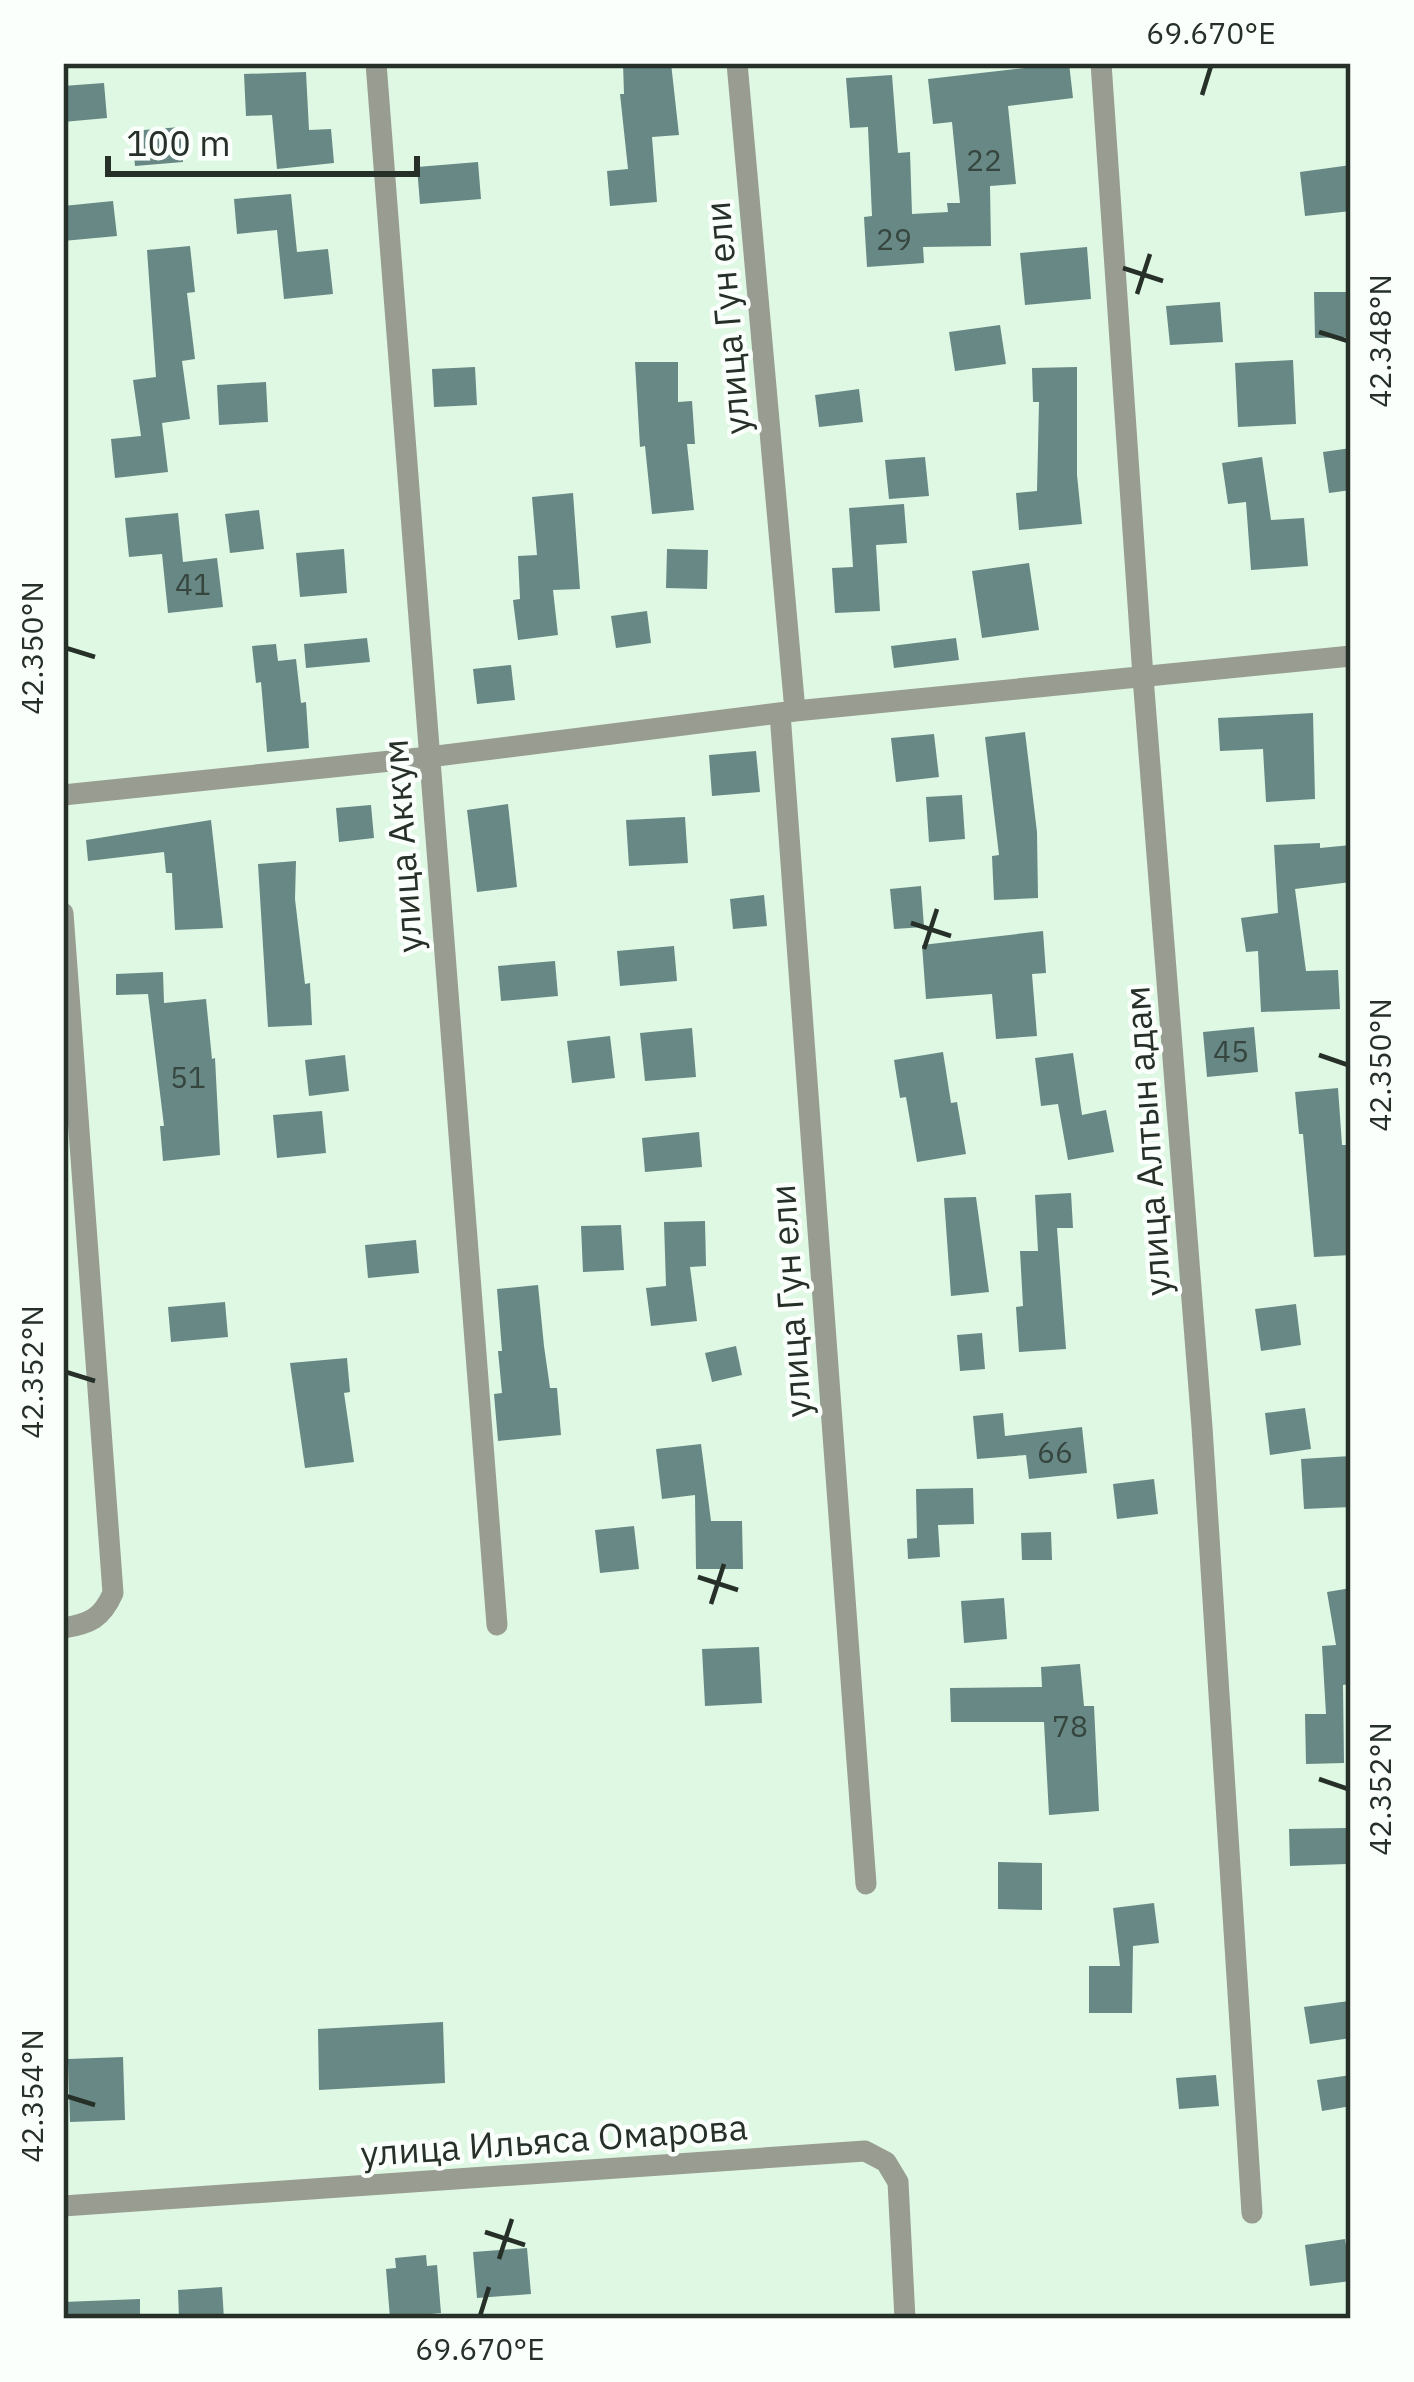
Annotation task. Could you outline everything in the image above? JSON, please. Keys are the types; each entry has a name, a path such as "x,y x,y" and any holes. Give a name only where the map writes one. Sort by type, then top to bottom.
{"street":[{"name":"улица Аккум","path":"376,63 497,1624"},
{"name":"улица Гун ели","path":"737,63 788,712 866,1884"},
{"name":"улица Алтын адам","path":"1101,63 1202,1427 1252,2213"},
{"path":"63,795 428,757 788,712 1351,656"},
{"path":"63,913 113,1593 105,1613 86,1625 63,1628"},
{"name":"улица Ильяса Омарова","path":"63,2206 865,2151 886,2162 898,2182 905,2319"}],"building":[{"path":"623,63 671,63 679,135 652,137 657,202 610,206 607,171 628,169 620,94 624,94"},
{"path":"1069,63 1073,98 1008,106 1016,184 990,186 991,246 923,247 924,263 867,267 864,217 872,216 868,127 850,128 846,78 892,75 898,153 910,152 912,214 948,212 947,203 960,203 952,122 933,124 928,79"},
{"path":"306,72 309,130 331,129 334,163 277,169 272,115 246,116 244,74"},
{"path":"104,83 107,118 63,122 63,86"},
{"path":"180,127 183,162 135,166 132,131"},
{"path":"478,162 481,199 420,204 417,167"},
{"path":"1351,165 1351,211 1305,216 1300,172"},
{"path":"291,194 297,252 328,249 333,294 284,299 277,230 237,234 234,199"},
{"path":"113,201 117,236 63,241 63,206"},
{"path":"190,246 195,292 187,293 195,359 182,361 190,419 162,423 168,472 115,478 111,439 141,436 133,380 156,377 147,250"},
{"path":"1087,247 1091,299 1025,305 1020,253"},
{"path":"1314,292 1351,292 1351,337 1315,338"},
{"path":"1220,302 1223,342 1170,345 1166,306"},
{"path":"1000,325 1006,364 955,371 949,332"},
{"path":"1293,360 1296,424 1238,427 1235,363"},
{"path":"635,362 678,362 678,402 692,401 695,444 687,444 694,510 652,514 645,446 640,447"},
{"path":"475,367 477,405 434,407 432,369"},
{"path":"1077,367 1082,524 1019,530 1016,493 1037,491 1039,402 1033,402 1032,368"},
{"path":"266,382 268,422 219,425 217,385"},
{"path":"859,389 863,422 819,427 815,395"},
{"path":"1351,448 1351,490 1329,493 1323,452"},
{"path":"925,457 929,496 889,499 885,460"},
{"path":"1262,457 1271,520 1304,518 1308,566 1251,570 1246,502 1228,504 1222,463"},
{"path":"573,493 580,589 553,590 558,635 518,640 513,600 520,599 518,556 537,555 532,497"},
{"path":"904,504 907,543 876,545 880,611 835,613 832,568 853,567 849,508"},
{"path":"259,510 264,549 230,553 225,514"},
{"path":"178,513 183,562 217,558 223,607 168,613 162,554 129,557 125,518"},
{"path":"344,549 347,593 300,597 296,553"},
{"path":"667,549 708,550 707,589 666,588"},
{"path":"1029,563 1039,630 982,638 972,571"},
{"path":"647,611 651,643 616,648 611,616"},
{"path":"367,638 370,662 306,668 304,644"},
{"path":"956,638 959,660 894,668 891,646"},
{"path":"276,644 278,661 296,659 301,703 306,702 309,748 267,752 261,682 256,683 252,646"},
{"path":"511,665 515,700 477,704 473,669"},
{"path":"1313,713 1315,799 1266,802 1263,749 1220,751 1218,718"},
{"path":"1025,732 1037,832 1038,898 994,900 992,856 999,855 985,737"},
{"path":"934,734 939,777 896,782 891,738"},
{"path":"756,751 760,792 712,796 709,755"},
{"path":"962,795 965,839 929,842 926,797"},
{"path":"508,804 517,887 477,892 467,810"},
{"path":"371,805 374,838 339,842 336,808"},
{"path":"685,817 688,863 629,866 626,820"},
{"path":"211,820 223,928 175,930 172,873 166,873 164,852 88,861 86,840"},
{"path":"1320,843 1320,848 1351,845 1351,882 1295,889 1306,971 1338,970 1340,1009 1261,1012 1258,951 1246,952 1241,918 1278,913 1274,845"},
{"path":"296,861 295,899 305,984 310,983 312,1025 268,1027 258,864"},
{"path":"921,886 924,927 894,929 890,889"},
{"path":"764,895 767,926 733,929 730,899"},
{"path":"1043,931 1046,973 1032,974 1037,1036 996,1039 992,994 926,999 922,945"},
{"path":"674,946 677,981 620,986 617,951"},
{"path":"555,961 558,996 501,1001 498,966"},
{"path":"163,972 164,1003 206,999 215,1058 220,1155 163,1161 160,1126 164,1126 148,994 116,995 116,974"},
{"path":"1254,1027 1258,1072 1207,1077 1203,1032"},
{"path":"692,1028 696,1077 645,1081 640,1033"},
{"path":"610,1036 615,1078 572,1083 567,1041"},
{"path":"943,1052 966,1154 917,1162 894,1060"},
{"path":"1073,1053 1082,1115 1106,1110 1114,1152 1068,1160 1058,1104 1041,1106 1035,1058"},
{"path":"345,1055 349,1091 309,1096 305,1060"},
{"path":"1338,1088 1342,1145 1347,1145 1351,1255 1314,1257 1295,1092"},
{"path":"322,1111 326,1153 277,1158 273,1115"},
{"path":"699,1132 702,1167 645,1172 642,1138"},
{"path":"1071,1193 1073,1228 1057,1228 1066,1349 1019,1352 1020,1251 1038,1251 1035,1195"},
{"path":"976,1197 989,1292 951,1296 944,1198"},
{"path":"705,1221 706,1266 690,1267 697,1321 651,1326 646,1288 666,1286 664,1222"},
{"path":"621,1225 624,1270 583,1272 581,1226"},
{"path":"416,1240 419,1273 368,1278 365,1245"},
{"path":"538,1285 550,1388 557,1388 561,1435 498,1441 494,1394 502,1393 498,1351 502,1351 497,1289"},
{"path":"225,1302 228,1337 171,1342 168,1307"},
{"path":"1296,1304 1301,1345 1261,1351 1255,1309"},
{"path":"982,1333 985,1369 960,1371 957,1335"},
{"path":"736,1346 742,1375 712,1382 705,1353"},
{"path":"347,1358 350,1392 344,1393 354,1462 305,1468 290,1363"},
{"path":"1305,1408 1311,1449 1270,1455 1265,1413"},
{"path":"1003,1413 1005,1436 1082,1427 1087,1473 1029,1479 1026,1455 977,1459 973,1416"},
{"path":"701,1444 711,1521 742,1521 743,1569 696,1569 695,1495 662,1499 656,1449"},
{"path":"1351,1456 1351,1507 1304,1509 1301,1459"},
{"path":"1154,1479 1158,1514 1117,1519 1113,1484"},
{"path":"973,1488 974,1524 938,1525 940,1557 908,1559 907,1539 917,1538 916,1489"},
{"path":"634,1526 639,1569 600,1573 595,1530"},
{"path":"1051,1532 1052,1560 1022,1560 1021,1533"},
{"path":"1351,1588 1351,1684 1343,1685 1344,1763 1306,1764 1305,1714 1326,1714 1322,1646 1336,1645 1327,1592"},
{"path":"1004,1598 1007,1639 964,1643 961,1601"},
{"path":"759,1647 762,1703 705,1706 702,1649"},
{"path":"1080,1664 1084,1706 1094,1706 1099,1811 1049,1815 1044,1722 951,1722 950,1688 1042,1687 1041,1667"},
{"path":"1346,1828 1347,1864 1290,1866 1289,1829"},
{"path":"998,1862 1042,1863 1042,1910 998,1909"},
{"path":"1154,1903 1159,1943 1133,1946 1132,2013 1089,2013 1089,1966 1120,1966 1113,1908"},
{"path":"1349,2001 1351,2038 1310,2044 1304,2007"},
{"path":"443,2022 445,2083 319,2090 318,2029"},
{"path":"123,2057 125,2120 70,2122 68,2059"},
{"path":"1216,2075 1219,2106 1179,2109 1176,2078"},
{"path":"1351,2075 1351,2106 1322,2111 1317,2080"},
{"path":"1345,2239 1351,2281 1310,2286 1305,2245"},
{"path":"527,2248 531,2294 477,2298 473,2252"},
{"path":"426,2255 427,2266 437,2265 441,2313 390,2318 386,2269 396,2268 395,2258"},
{"path":"222,2287 224,2319 179,2319 178,2290"},
{"path":"140,2299 140,2319 63,2319 63,2302"}]}
